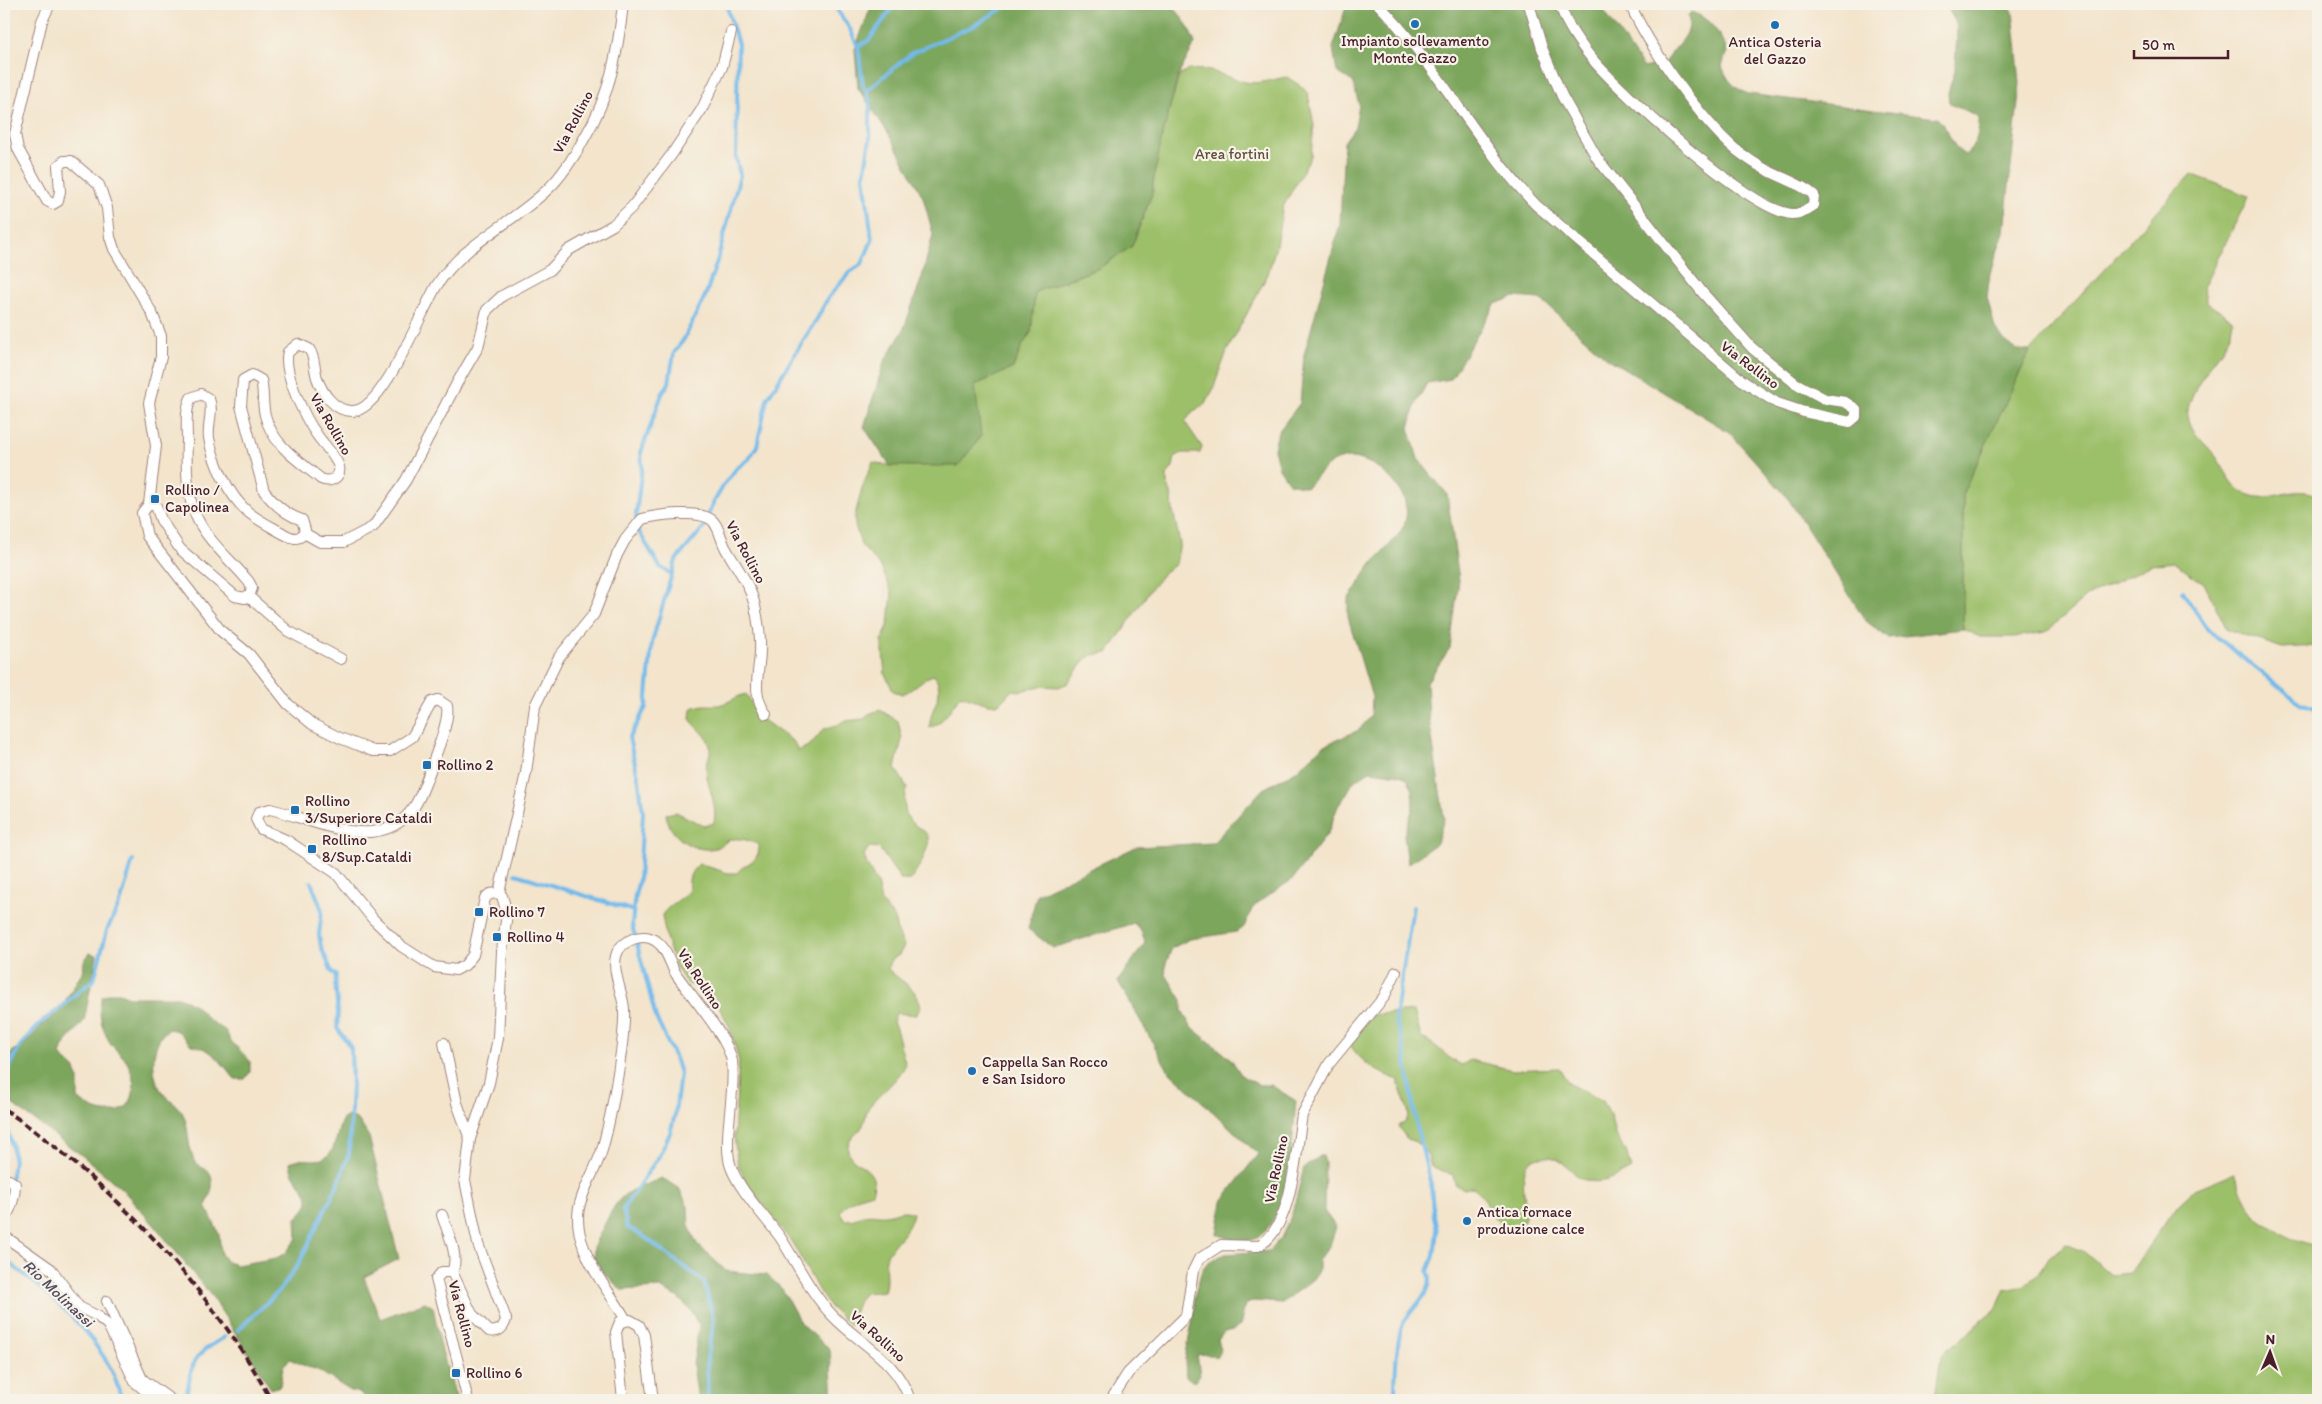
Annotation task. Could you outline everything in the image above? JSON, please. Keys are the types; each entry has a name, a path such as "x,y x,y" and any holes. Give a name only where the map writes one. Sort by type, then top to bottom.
{"street":[{"name":"Via Rollino","path":"304,533 305,526 302,520 289,515 271,500 264,490 241,406 244,380 252,375 261,380 263,406 268,426 284,449 321,479 328,481 335,479 339,472 338,465 315,433 300,405 288,365 288,352 298,344 309,349 321,388 334,404 340,408 353,411 366,407 390,375 408,345 430,296 448,271 490,233 548,189 580,147 596,118 610,80 620,33 623,4"},
{"name":"Via Rollino","path":"1378,4 1407,34 1513,181 1536,205 1744,382 1777,403 1804,412 1850,422 1856,417 1856,409 1852,405 1824,399 1795,383 1752,348 1702,292 1597,158 1562,96 1542,48 1529,4"},
{"path":"1560,4 1576,38 1604,72 1674,138 1751,196 1791,214 1805,212 1813,206 1814,196 1804,187 1764,169 1734,148 1705,117 1652,43 1630,4"},
{"path":"48,6 16,122 15,134 18,149 40,192 47,201 53,204 58,201 60,191 58,166 64,161 71,161 98,185 107,208 110,238 114,249 152,313 161,336 161,358 149,403 156,446 149,504 144,509 142,518 147,536 221,631 249,654 288,704 312,724 348,742 373,751 382,752 396,748 412,737 432,702 438,700 447,706 448,713 444,727 422,793 415,806 399,821 374,831 347,832 266,808 257,815 258,826 313,856 336,873 374,919 402,946 424,962 442,970 456,970 465,965 473,955 485,898 490,894 499,893"},
{"path":"149,504 156,506 161,520 180,549 235,596 241,598 248,596 252,591 251,584 210,538 195,515 189,489 188,405 194,396 204,395 211,402 209,434 215,460 236,499 258,520 290,537 300,538 304,533 320,542 344,542 373,527 406,480 478,347 483,320 487,310 502,296 550,270 569,250 612,225 632,207 672,154 702,109 722,67 731,32"},
{"name":"Via Rollino","path":"468,1400 436,1279 442,1272 452,1272 472,1314 489,1331 500,1330 506,1319 478,1244 465,1180 470,1138 488,1083 498,1038 502,951 507,913 502,896 499,893 524,780 534,706 560,657 594,614 617,555 625,540 642,519 675,515 697,515 708,518 717,527 724,546 752,593 760,650 756,690 760,705 766,714"},
{"path":"248,596 288,630 341,659"},
{"name":"Via Rollino","path":"654,1400 642,1330 636,1322 626,1320 594,1272 583,1246 579,1214 581,1196 598,1163 603,1146 620,1058 624,1007 616,958 624,944 642,937 654,940 662,947 675,973 711,1023 730,1054 732,1088 728,1153 730,1165 736,1177 832,1316 893,1368 904,1384 910,1400"},
{"name":"Via Rollino","path":"1110,1400 1128,1372 1186,1316 1193,1271 1199,1260 1221,1246 1258,1246 1272,1235 1284,1209 1291,1187 1302,1114 1330,1064 1384,997 1396,972"},
{"path":"444,1042 457,1103 470,1138"},
{"path":"4,1180 9,1180 14,1184 15,1196 11,1209 4,1220"},
{"path":"442,1215 453,1250 455,1265 452,1272"},
{"path":"4,1236 51,1269 80,1307 97,1316 108,1325 135,1382 156,1400"},
{"path":"108,1301 142,1379 171,1400"},
{"path":"623,1400 616,1332 620,1322 626,1320"}],"green space":[{"path":"872,4 1172,4 1187,25 1195,43 1178,76 1161,142 1153,191 1132,246 1099,268 1035,292 1031,332 1022,346 1013,368 975,385 981,436 958,466 890,466 864,427 884,362 903,331 922,277 933,234 923,197 889,134 858,88 855,49"},
{"path":"1347,4 1599,4 1644,68 1665,62 1686,35 1689,23 1688,16 1691,12 1704,18 1718,32 1727,51 1722,66 1724,71 1732,83 1743,92 1937,118 1956,148 1965,155 1972,148 1976,138 1979,118 1949,102 1948,93 1955,70 1957,29 1955,21 1945,4 2009,4 2013,12 2020,83 2004,232 1990,273 1987,297 1995,328 2005,341 2017,350 2030,351 1963,493 1963,629 1888,638 1866,621 1787,497 1729,432 1607,358 1540,299 1514,297 1495,304 1451,379 1427,383 1415,406 1409,428 1418,459 1447,494 1459,580 1450,648 1427,682 1429,718 1444,818 1437,843 1408,864 1404,835 1413,808 1412,788 1408,780 1400,775 1370,771 1354,781 1338,806 1328,833 1293,879 1259,902 1252,909 1244,927 1236,932 1190,939 1172,948 1165,966 1166,975 1182,1000 1182,1010 1191,1027 1231,1059 1242,1076 1259,1085 1271,1085 1296,1101 1287,1177 1275,1216 1266,1230 1254,1239 1240,1241 1217,1234 1222,1201 1258,1154 1168,1070 1118,981 1145,943 1142,932 1134,923 1053,948 1028,929 1037,894 1136,847 1213,843 1263,789 1296,771 1323,746 1359,730 1371,716 1372,697 1348,617 1348,599 1369,568 1396,538 1403,527 1406,509 1403,496 1396,484 1373,465 1347,458 1331,463 1307,487 1289,483 1279,468 1274,449 1278,432 1300,403 1304,355 1340,224 1344,142 1355,127 1359,105 1353,82 1337,72 1333,48"},
{"name":"Area fortini","path":"1187,70 1211,71 1250,83 1287,77 1302,87 1308,94 1314,125 1311,156 1283,207 1275,250 1268,274 1227,351 1212,392 1203,406 1193,411 1185,422 1202,447 1200,453 1182,453 1175,457 1173,467 1167,475 1167,484 1171,493 1180,543 1176,564 1164,573 1148,593 1108,653 1092,655 1085,659 1068,683 1059,687 1040,686 1021,691 1012,690 999,704 988,704 961,695 944,718 930,728 930,721 939,689 934,675 902,694 893,691 885,674 882,641 889,623 892,593 881,567 861,545 855,525 855,515 862,488 873,462 890,466 975,385 1013,368 1022,346 1031,332 1035,292 1099,268 1132,246 1153,191 1158,150 1179,76"},
{"path":"2191,174 2249,196 2203,288 2207,303 2233,320 2228,339 2194,391 2188,413 2189,423 2194,432 2217,458 2234,484 2243,492 2258,497 2291,492 2309,493 2318,496 2318,646 2282,648 2227,629 2204,583 2173,562 2151,565 2087,596 2046,632 2015,637 1980,637 1963,629 1963,493 2030,351"},
{"path":"746,694 762,719 794,742 798,751 810,745 824,729 844,721 864,719 871,713 880,710 898,721 902,739 895,768 907,787 905,801 907,816 928,837 926,852 911,880 901,880 879,848 869,847 864,855 877,883 881,902 895,918 896,928 904,946 899,955 891,960 888,969 913,990 921,1007 916,1015 896,1013 893,1022 906,1064 894,1081 869,1107 863,1125 852,1138 848,1147 852,1159 868,1171 872,1176 874,1184 872,1193 854,1200 843,1208 840,1212 845,1220 868,1214 885,1215 905,1211 913,1213 906,1230 886,1258 884,1291 865,1293 859,1300 850,1325 830,1307 820,1293 793,1244 748,1185 738,1165 734,1137 739,1061 730,1028 716,1000 710,993 686,983 675,965 666,938 662,915 689,890 690,876 699,864 728,873 737,873 757,856 759,845 743,839 730,840 717,847 707,849 690,845 671,829 666,814 676,812 704,826 714,823 715,809 706,769 710,747 706,737 690,719 691,709 702,705 723,704"},
{"path":"90,953 97,955 84,1021 63,1046 60,1055 75,1069 78,1078 78,1098 87,1105 105,1112 115,1112 123,1109 132,1098 133,1081 128,1064 111,1044 101,1021 100,1008 102,997 110,993 120,993 129,997 178,997 188,1001 196,1006 209,1020 226,1031 230,1040 250,1061 250,1072 245,1079 235,1079 211,1053 198,1046 191,1045 178,1031 169,1029 163,1034 155,1050 154,1068 158,1085 164,1095 183,1114 195,1161 208,1170 212,1179 210,1197 206,1206 219,1234 221,1254 227,1262 237,1265 276,1258 285,1254 297,1238 296,1218 308,1202 304,1190 291,1171 290,1162 322,1159 331,1152 342,1120 350,1115 359,1121 369,1137 399,1259 364,1277 380,1319 425,1302 433,1307 441,1348 457,1400 368,1400 360,1393 351,1391 316,1369 290,1359 283,1366 280,1386 271,1389 213,1298 155,1226 122,1189 84,1157 4,1098 4,1078 8,1068 8,1058 14,1050 23,1046 42,1025 58,1013 83,971 84,961"},
{"path":"1414,1011 1421,1038 1432,1043 1451,1059 1462,1065 1470,1060 1513,1070 1559,1068 1569,1084 1603,1101 1611,1117 1615,1135 1626,1150 1631,1169 1616,1177 1594,1182 1579,1177 1565,1164 1556,1159 1538,1157 1530,1162 1525,1169 1524,1220 1520,1227 1501,1223 1491,1213 1480,1193 1473,1187 1464,1189 1455,1184 1453,1175 1431,1166 1428,1156 1423,1149 1416,1142 1407,1139 1398,1126 1406,1122 1409,1113 1399,1086 1399,1080 1384,1074 1364,1061 1349,1043 1372,1015"},
{"path":"1320,1156 1323,1156 1325,1162 1324,1211 1336,1227 1330,1245 1318,1261 1318,1271 1313,1279 1282,1303 1254,1301 1245,1305 1241,1324 1233,1330 1224,1332 1218,1340 1221,1349 1216,1358 1207,1354 1197,1355 1200,1374 1195,1382 1186,1378 1185,1359 1195,1307 1194,1297 1202,1270 1208,1262 1225,1254 1269,1251 1281,1238 1292,1214 1304,1168"},
{"path":"2234,1173 2247,1203 2258,1218 2283,1234 2318,1247 2318,1400 1932,1400 1935,1396 1941,1357 1947,1350 1996,1309 2005,1290 2023,1286 2039,1274 2049,1257 2066,1244 2083,1251 2111,1275 2130,1273 2178,1205 2195,1189"},
{"path":"662,1178 679,1188 688,1207 689,1226 697,1244 726,1271 767,1275 782,1289 801,1324 830,1349 833,1400 698,1400 693,1365 699,1326 690,1309 677,1297 660,1288 621,1290 594,1263 595,1243 620,1199 632,1190"}],"waterway":[{"path":"672,574 660,567 639,532 636,515 642,467 641,452 662,394 669,383 674,353 684,339 706,294 718,258 740,175 736,158 738,44 726,4"},
{"path":"708,1400 707,1359 714,1321 704,1282 643,1236 627,1227 623,1209 659,1156 670,1133 675,1115 680,1073 656,1018 632,925 635,895 639,880 643,813 639,781 629,738 646,707 652,642 676,560 705,526 711,507 725,483 737,468 749,459 757,446 767,399 828,298 850,272 862,264 872,240 864,176 870,139 870,105 867,92 863,86 858,47 850,29 833,4"},
{"path":"858,47 869,40 895,4"},
{"path":"866,91 912,53 971,27 1010,4"},
{"path":"2182,591 2208,630 2300,703 2318,709"},
{"path":"4,1085 13,1059 29,1036 44,1020 94,980 107,930 121,901 133,860"},
{"path":"516,874 634,911"},
{"path":"238,1330 281,1289 299,1263 339,1182 349,1154 352,1084 351,1048 337,1028 336,975 332,972 321,947 319,935 322,910 311,882"},
{"path":"1395,1400 1396,1361 1401,1331 1407,1317 1422,1299 1429,1286 1428,1271 1434,1256 1437,1231 1431,1185 1417,1128 1403,1044 1395,1019 1413,907"},
{"path":"4,1121 12,1143 14,1161 4,1201"},
{"name":"Rio Molinassi","path":"4,1259 50,1296 91,1338 112,1371 122,1400"},
{"path":"185,1400 194,1362 204,1350 225,1337"}],"railway":[{"path":"4,1109 43,1137 81,1169 119,1203 154,1240 188,1278 219,1318 247,1359 271,1400"}],"place":[{"name":"Impianto sollevamento Monte Gazzo","path":"1415,24"},
{"name":"Antica Osteria del Gazzo","path":"1775,25"},
{"name":"Rollino / Capolinea","path":"155,499"},
{"name":"Rollino 2","path":"427,765"},
{"name":"Rollino 3/Superiore Cataldi","path":"295,810"},
{"name":"Rollino 8/Sup.Cataldi","path":"312,849"},
{"name":"Rollino 7","path":"479,912"},
{"name":"Rollino 4","path":"497,937"},
{"name":"Cappella San Rocco e San Isidoro","path":"972,1071"},
{"name":"Antica fornace produzione calce","path":"1467,1221"},
{"name":"Rollino 6","path":"456,1373"}]}
